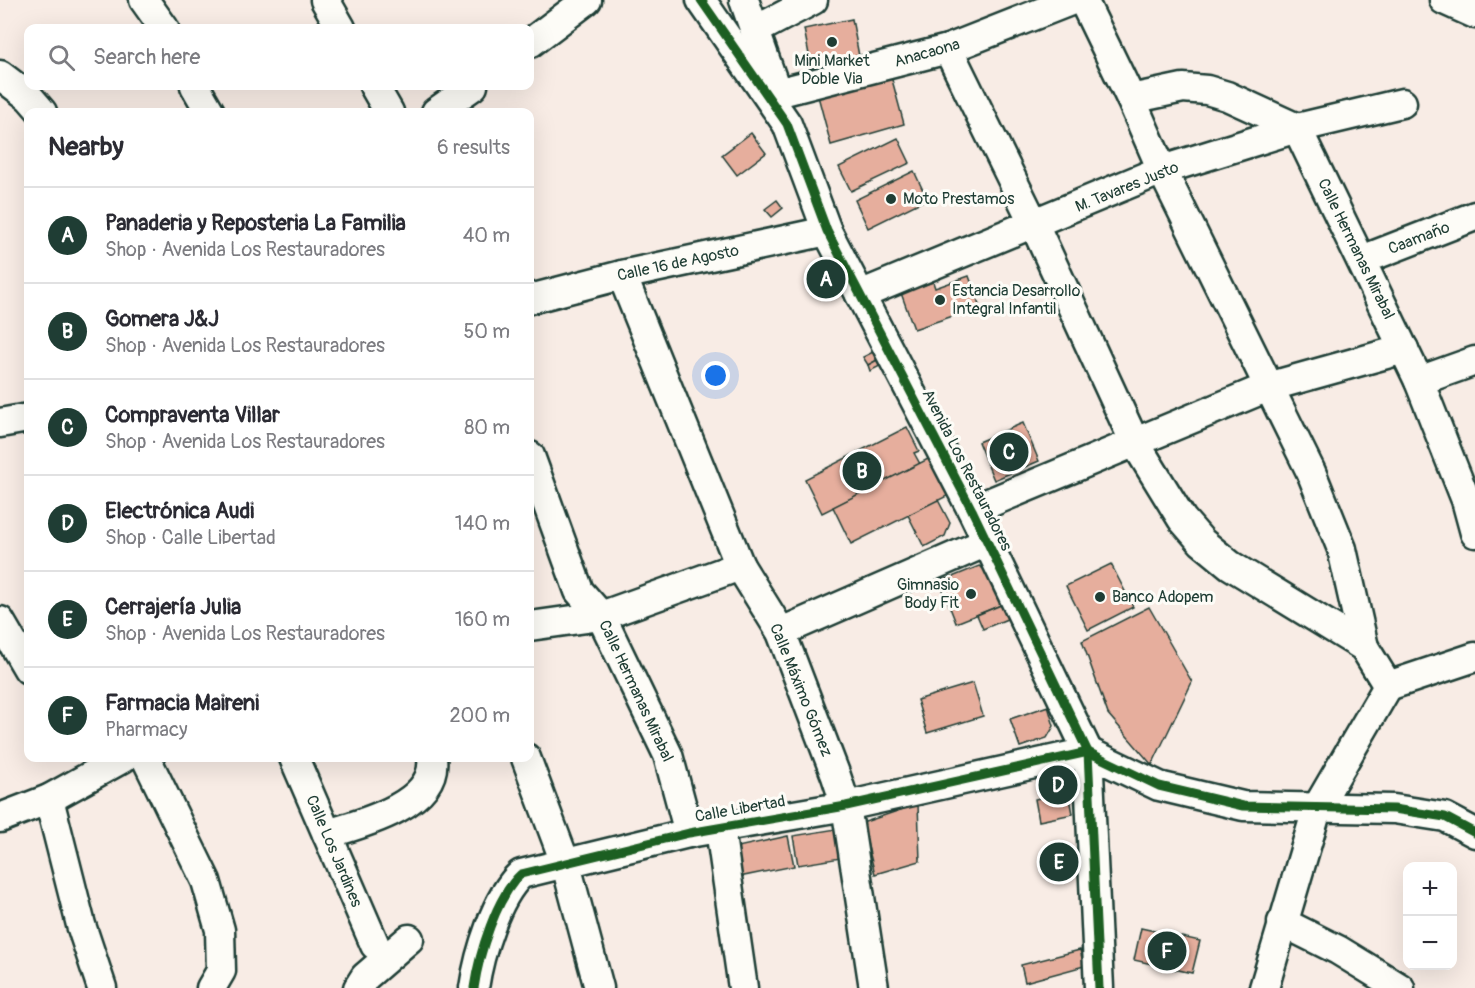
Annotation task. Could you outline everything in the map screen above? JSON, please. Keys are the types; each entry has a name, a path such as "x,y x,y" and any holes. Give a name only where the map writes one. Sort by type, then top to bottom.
{"street":[{"path":"144,0 161,24"},
{"path":"534,40 587,0"},
{"name":"Avenida Los Restauradores","path":"701,0 787,124 827,231 972,510 1088,752 1100,988"},
{"path":"744,0 787,124"},
{"path":"756,30 813,0"},
{"name":"Anacaona","path":"777,93 948,49 1073,0"},
{"path":"1083,0 1131,99 1162,170 1311,472 1342,549 1364,647 1388,686"},
{"path":"1444,0 1475,15"},
{"path":"948,49 1034,224 1134,441 1182,519 1202,542 1230,565 1364,647"},
{"path":"0,75 29,97 39,108"},
{"path":"1131,99 1183,88 1207,90 1227,96 1297,128"},
{"path":"197,90 208,108"},
{"path":"376,90 387,108"},
{"path":"442,108 466,90"},
{"name":"M. Tavares Justo","path":"860,296 1162,170 1297,128 1402,103"},
{"name":"Calle Hermanas Mirabal","path":"1297,128 1404,349 1471,499 1475,533"},
{"name":"Caamaño","path":"1362,260 1475,216"},
{"name":"Calle 16 de Agosto","path":"534,298 622,275 827,231"},
{"name":"Calle Máximo Gómez","path":"622,275 740,566 781,632 846,806 874,988"},
{"path":"972,510 1268,387 1404,349"},
{"path":"1419,381 1475,361"},
{"path":"0,423 24,419"},
{"name":"Calle Hermanas Mirabal","path":"534,467 579,591 601,616 668,755 690,833"},
{"path":"781,632 987,542"},
{"path":"534,625 601,616 740,566"},
{"path":"0,621 24,662"},
{"path":"1264,988 1318,806 1388,686 1475,657"},
{"path":"1088,752 1169,788 1243,806 1394,809 1444,817 1475,833"},
{"name":"Calle Libertad","path":"474,988 478,958 509,885 521,874 566,865 690,833 846,806 1088,752"},
{"path":"0,818 49,799 78,768 105,762"},
{"path":"148,762 206,880 220,930 221,971 211,988"},
{"name":"Calle Los Jardines","path":"296,762 375,945"},
{"path":"327,834 372,820 422,790 434,768 433,762"},
{"path":"527,762 566,865 599,988"},
{"path":"49,799 81,925 102,988"},
{"path":"720,829 743,988"},
{"path":"1282,922 1338,950 1400,988"},
{"path":"358,988 365,977 409,939"}],"building":[{"name":"Mini Market Doble Via","path":"852,19 859,56 811,65 804,29"},
{"path":"891,76 904,124 831,145 818,96"},
{"path":"751,133 766,153 737,175 722,155"},
{"path":"898,138 910,163 851,191 839,167"},
{"name":"Moto Prestamos","path":"914,171 927,199 868,228 855,200"},
{"path":"777,200 783,208 772,217 765,209"},
{"path":"826,261 841,288 825,297 810,269"},
{"name":"Estancia Desarrollo Integral Infantil","path":"969,276 980,307 914,329 901,293 933,282 935,288"},
{"path":"875,351 879,359 868,365 863,357"},
{"path":"879,359 882,365 870,371 868,365"},
{"path":"1023,423 1039,461 994,480 978,442"},
{"path":"907,427 919,451 914,453 920,464 822,513 805,479"},
{"path":"932,457 951,494 851,544 833,507"},
{"path":"938,500 950,523 945,536 924,547 908,515"},
{"name":"Banco Adopem","path":"1111,564 1133,607 1088,630 1066,586"},
{"name":"Gimnasio Body Fit","path":"979,566 989,572 1001,605 956,623 940,582"},
{"path":"1001,605 1007,619 983,629 977,615"},
{"path":"1149,607 1192,682 1152,765 1108,714 1082,641"},
{"path":"973,683 983,716 927,733 917,700"},
{"path":"1048,706 1054,726 1047,738 1020,747 1010,719"},
{"path":"1057,773 1067,778 1069,792 1050,796 1047,775"},
{"path":"1069,792 1073,814 1039,821 1035,799"},
{"path":"918,804 920,861 875,874 862,823"},
{"path":"836,829 841,858 798,865 793,836"},
{"path":"788,836 794,866 739,877 733,848"},
{"path":"1073,855 1074,865 1045,869 1044,859"},
{"path":"1141,928 1200,941 1192,973 1134,960"},
{"path":"1080,950 1084,966 1025,982 1021,965"}],"cycle path":[{"path":"701,0 787,124 827,231 972,510 1088,752 1099,988"},
{"path":"474,988 480,959 496,911 512,884 521,874 689,833 846,806 1088,752 1159,786 1243,806 1394,809 1445,817 1475,833"}],"place":[{"name":"Mini Market Doble Via","path":"832,42"},
{"name":"Moto Prestamos","path":"891,199"},
{"name":"Panaderia y Reposteria La Familia","path":"826,279"},
{"name":"Estancia Desarrollo Integral Infantil","path":"940,300"},
{"name":"Compraventa Villar","path":"1009,452"},
{"name":"Gomera J&J","path":"862,471"},
{"name":"Gimnasio Body Fit","path":"971,594"},
{"name":"Banco Adopem","path":"1100,597"},
{"name":"Electrónica Audi","path":"1058,785"},
{"name":"Cerrajería Julia","path":"1059,862"},
{"name":"Farmacia Maireni","path":"1167,951"}]}
